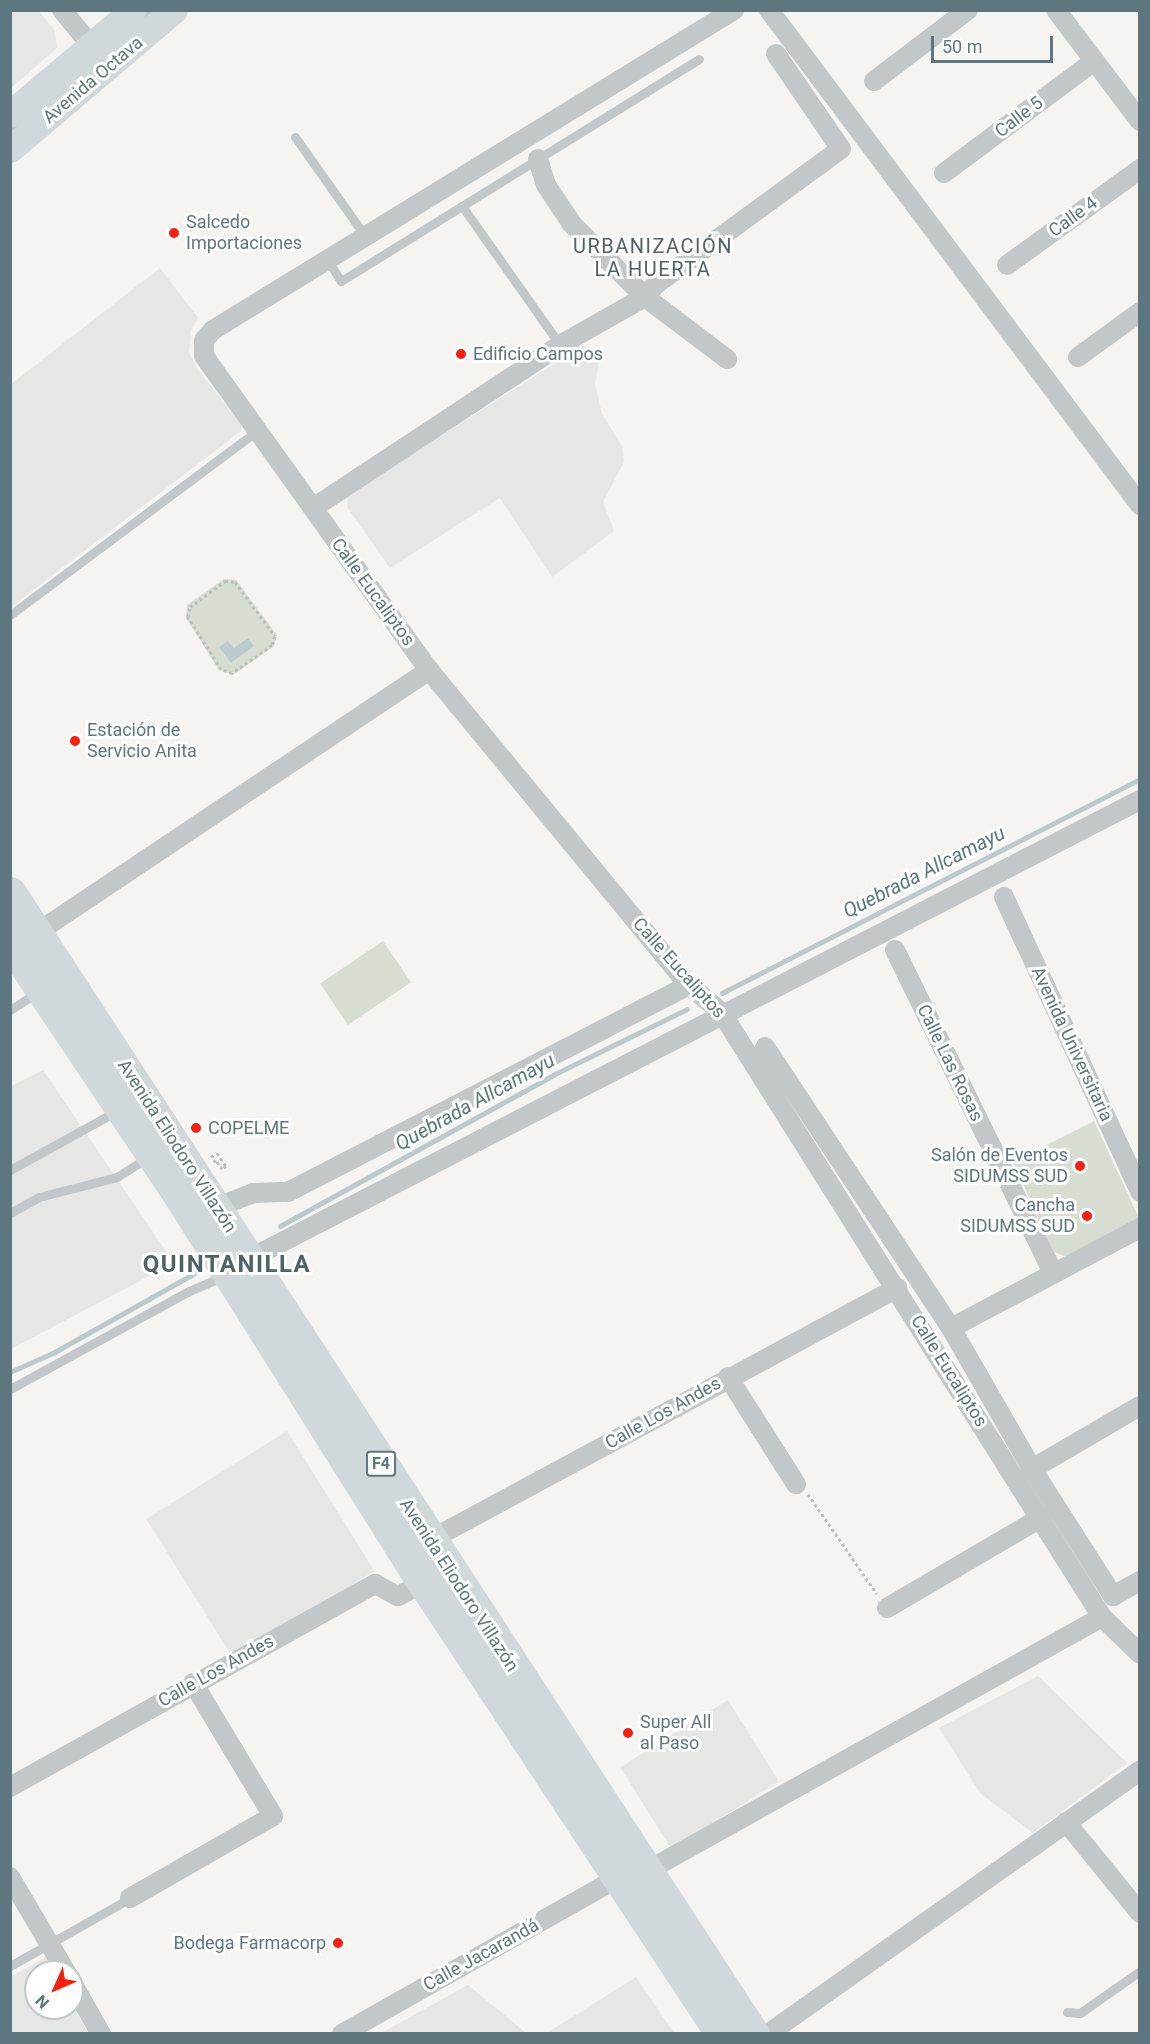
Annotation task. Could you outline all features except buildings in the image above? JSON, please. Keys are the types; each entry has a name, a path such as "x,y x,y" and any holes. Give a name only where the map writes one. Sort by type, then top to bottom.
{"highway":[{"name":"Avenida Eliodoro Villazón","path":"10,893 42,989 151,1155 239,1266 430,1540 633,1874 722,2034"},
{"name":"Avenida Eliodoro Villazón","path":"24,937 217,1208 239,1266 424,1583 633,1874 753,2034"}],"main road":[{"name":"Avenida Octava","path":"10,114 133,10"},
{"name":"Avenida Octava","path":"10,149 174,10"}],"street":[{"path":"62,10 109,67"},
{"path":"327,259 734,10"},
{"path":"769,10 1140,505"},
{"path":"874,81 968,10"},
{"path":"1056,10 1140,121"},
{"path":"313,508 560,345 645,297 655,285 841,149 776,54"},
{"name":"Calle 5","path":"944,173 1094,61"},
{"path":"538,159 546,185 572,224 645,297 727,359"},
{"name":"Calle 4","path":"1006,265 1140,169"},
{"name":"Calle Eucaliptos","path":"327,259 213,330 204,340 204,356 429,670 689,985 721,1012 1042,1517 1102,1617 1140,1654"},
{"path":"1078,357 1140,312"},
{"path":"24,937 429,670"},
{"path":"239,1266 721,1012 1140,800"},
{"name":"Avenida Universitaria","path":"1004,897 1140,1192"},
{"name":"Calle Las Rosas","path":"895,950 1053,1273"},
{"path":"217,1208 254,1194 288,1192 689,985"},
{"name":"Calle Eucaliptos","path":"765,1047 951,1328 1032,1469 1113,1596 1140,1581"},
{"path":"951,1328 1140,1228"},
{"name":"Calle Los Andes","path":"430,1540 728,1377 897,1288"},
{"path":"728,1377 796,1484"},
{"path":"1032,1469 1140,1406"},
{"path":"887,1608 1042,1517"},
{"name":"Calle Los Andes","path":"10,1787 193,1683 375,1584 398,1596 424,1583"},
{"name":"Calle Jacarandá","path":"342,2034 1102,1617"},
{"path":"130,1898 273,1816 193,1683"},
{"path":"768,2034 1140,1772"},
{"path":"1066,1822 1140,1913"},
{"path":"10,1877 59,1960"},
{"path":"84,2004 101,2034"}],"lane":[{"path":"327,259 341,281 699,59"},
{"path":"295,137 366,236"},
{"path":"462,206 560,345"},
{"path":"10,615 257,430"},
{"path":"10,1010 42,989"},
{"path":"10,1170 122,1109"},
{"path":"10,1213 39,1197 117,1177 151,1155"},
{"path":"10,1389 239,1266"},
{"path":"10,1966 130,1898"},
{"path":"1067,2012 1080,2013 1140,1971"}],"path":[{"path":"230,581 235,582 274,636 274,641 232,673 221,669 188,612 190,607 230,581"},
{"path":"216,1160 222,1169 225,1166 217,1153"},
{"path":"796,1484 814,1498 887,1608"}],"shaded area":[{"path":"11,10 39,11 55,31 57,48 11,88"},
{"path":"160,268 198,318 191,330 189,352 196,367 241,425 241,431 11,607 11,384"},
{"path":"584,345 599,362 595,384 602,414 622,446 624,462 603,502 614,531 552,577 500,498 390,568 347,507 348,495"},
{"path":"224,579 236,580 277,635 274,646 233,675 219,670 186,618 187,605"},
{"path":"248,638 254,646 231,663 219,647 228,641 234,648"},
{"path":"383,941 411,982 348,1025 320,983"},
{"path":"43,1070 174,1263 11,1349 11,1086"},
{"path":"1094,1121 1139,1218 1067,1257 1054,1252 1013,1162"},
{"path":"287,1431 374,1571 234,1659 146,1519"},
{"path":"1038,1676 1127,1763 1033,1833 980,1793 939,1728"},
{"path":"728,1700 779,1781 671,1849 620,1767"},
{"path":"24,1969 24,2020 81,2020 88,2033 11,2033 11,1977"},
{"path":"636,1977 674,2033 547,2033"},
{"path":"468,1985 526,2033 381,2033"}],"waterway":[{"path":"141,18 150,10"},
{"path":"10,130 20,122"},
{"name":"Quebrada Allcamayu","path":"722,993 1140,779"},
{"name":"Quebrada Allcamayu","path":"280,1226 553,1075 687,1009"},
{"name":"Quebrada Allcamayu","path":"10,1372 53,1353 195,1273"}],"place":[{"name":"Salcedo Importaciones","path":"174,233"},
{"name":"Edificio Campos","path":"461,354"},
{"name":"Estación de Servicio Anita","path":"75,741"},
{"name":"COPELME","path":"196,1128"},
{"name":"Salón de Eventos SIDUMSS SUD","path":"1080,1166"},
{"name":"Cancha SIDUMSS SUD","path":"1087,1216"},
{"name":"Super All al Paso","path":"628,1733"},
{"name":"Bodega Farmacorp","path":"338,1943"}],"district":[{"name":"URBANIZACIÓN LA HUERTA","path":"653,258"},
{"name":"QUINTANILLA","path":"227,1265"}]}
